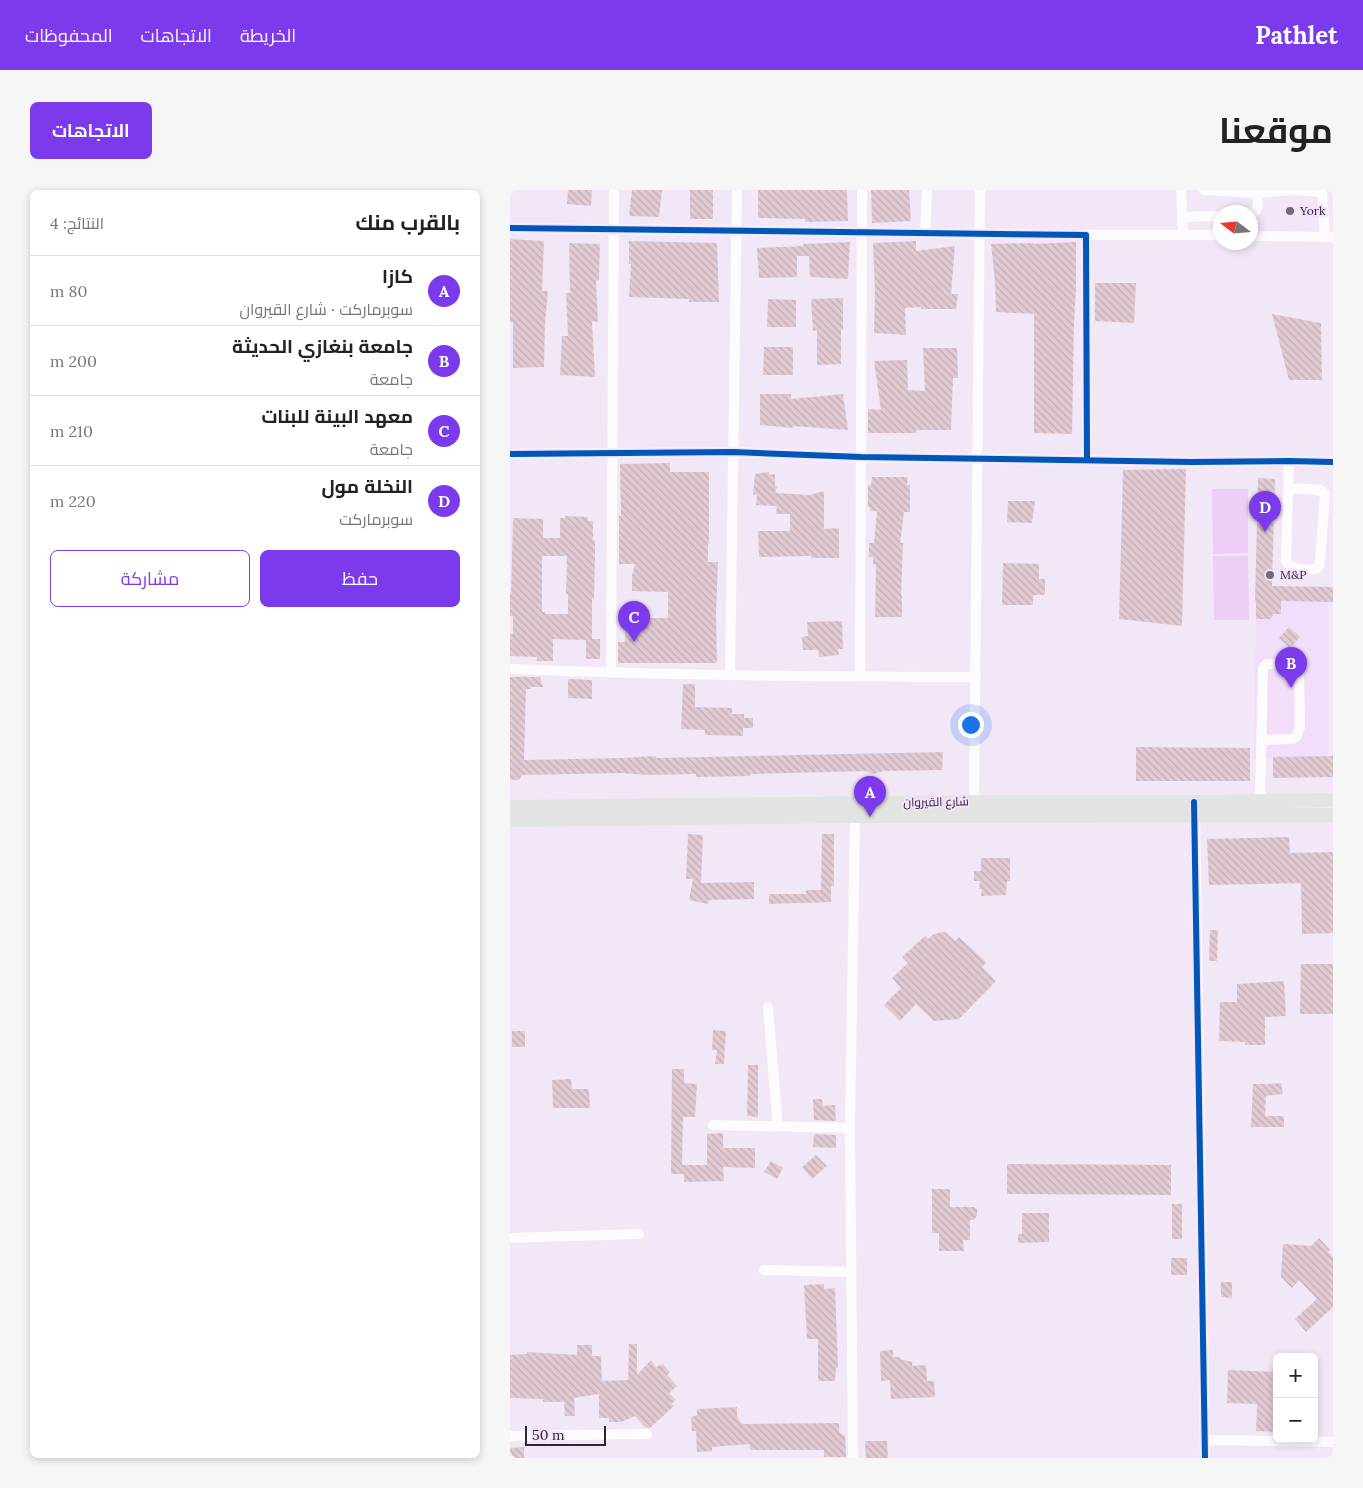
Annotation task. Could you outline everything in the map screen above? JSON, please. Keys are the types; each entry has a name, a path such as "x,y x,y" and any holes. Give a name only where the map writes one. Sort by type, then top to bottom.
{"main road":[{"name":"شارع القيروان","path":"510,820 854,816 1195,809 1260,800 1333,800"},
{"name":"شارع القيروان","path":"510,807 974,802 1333,815"}],"street":[{"path":"611,673 614,190"},
{"path":"730,674 737,190"},
{"path":"860,677 862,190"},
{"path":"925,233 927,190"},
{"path":"974,802 980,190"},
{"path":"1181,190 1183,234"},
{"path":"1204,190 1257,193 1292,190 1322,191 1329,237 1258,236"},
{"path":"1257,193 1258,205"},
{"path":"1182,217 1213,216"},
{"path":"510,228 862,233 1213,235"},
{"path":"1086,235 1087,460"},
{"path":"510,454 733,452 861,457 1333,462"},
{"path":"1288,488 1320,490 1324,494 1320,563 1318,568 1311,570 1291,567 1286,561 1288,488 1289,461"},
{"path":"1260,800 1263,668 1266,664 1297,664 1299,667 1300,727 1296,737 1292,739 1262,740"},
{"path":"510,668 611,673 976,677"},
{"path":"1195,809 1205,1458"},
{"path":"853,1458 850,1128 854,816"},
{"path":"768,1007 778,1127"},
{"path":"713,1125 850,1128"},
{"path":"510,1238 639,1234"},
{"path":"764,1270 851,1272"},
{"path":"510,1436 647,1434"},
{"path":"1205,1440 1333,1442"}],"shaded area":[{"path":"1212,489 1248,489 1248,553 1213,554"},
{"path":"1213,556 1248,556 1249,620 1214,620"},
{"path":"1255,601 1328,602 1328,757 1254,758"}],"building":[{"path":"568,190 592,190 591,206 567,204"},
{"path":"632,190 662,190 659,217 629,216"},
{"path":"690,190 713,190 713,219 690,219"},
{"path":"758,190 847,190 848,221 805,222 805,219 758,218"},
{"path":"871,190 909,190 911,221 872,223"},
{"path":"510,239 544,241 542,291 548,291 544,367 513,368 513,322 510,322"},
{"path":"629,241 717,243 719,302 689,302 689,299 629,297 631,264 629,264"},
{"path":"916,241 916,251 955,246 951,294 958,294 956,309 905,308 906,335 874,333 873,243"},
{"path":"850,242 848,279 810,277 809,256 797,256 797,277 759,278 757,248"},
{"path":"1076,242 1072,434 1034,433 1034,314 996,312 991,244"},
{"path":"569,243 600,244 599,280 596,281 598,322 592,321 595,377 560,375 562,336 568,336 566,293 570,293"},
{"path":"1095,283 1136,283 1134,323 1095,321"},
{"path":"843,298 841,364 817,365 817,330 813,331 811,299"},
{"path":"768,299 796,300 796,327 767,327"},
{"path":"1272,314 1321,323 1322,380 1289,380"},
{"path":"764,347 793,347 793,375 763,375"},
{"path":"923,348 957,348 958,378 953,378 951,430 916,430 916,433 868,433 868,409 881,410 874,361 907,360 908,390 925,391"},
{"path":"760,394 791,394 791,399 843,394 848,430 760,425"},
{"path":"670,463 670,472 709,472 708,562 718,562 717,663 618,663 618,642 625,642 625,618 668,618 668,592 632,591 632,575 635,564 619,564 619,516 621,516 620,464"},
{"path":"1186,469 1182,626 1119,619 1123,470"},
{"path":"769,472 769,475 775,474 775,486 777,487 775,493 809,495 824,491 824,529 839,528 839,558 811,558 811,556 759,557 758,531 790,531 790,514 776,514 777,506 756,505 757,494 753,495 755,474"},
{"path":"872,477 908,477 907,485 910,485 910,512 904,512 900,543 903,543 902,617 875,617 876,564 873,564 873,557 869,557 869,543 874,543 877,511 870,511 870,507 868,507 868,485 871,485"},
{"path":"1258,478 1275,479 1272,586 1333,587 1333,602 1281,601 1281,614 1273,614 1271,619 1256,619"},
{"path":"1008,501 1035,501 1032,523 1007,522"},
{"path":"565,516 588,517 588,521 593,521 595,555 592,639 600,639 600,659 586,659 586,640 553,639 553,661 537,661 537,657 510,656 510,634 513,634 513,616 510,616 510,594 513,518 543,519 543,538 560,538 560,518 565,518","holes":["542,556 567,556 566,594 568,594 568,614 545,614 545,612 542,612"]},
{"path":"1003,563 1039,564 1039,579 1045,579 1045,595 1033,595 1033,605 1002,605"},
{"path":"842,621 843,649 838,649 839,655 819,657 818,650 803,650 802,637 808,636 807,622"},
{"path":"1289,627 1300,637 1290,648 1279,638"},
{"path":"510,677 540,677 543,687 526,689 524,760 943,752 942,770 883,771 873,774 866,771 696,777 696,774 647,775 622,773 522,775 519,780 510,780"},
{"path":"568,679 592,680 592,699 568,698"},
{"path":"683,684 695,684 695,707 732,708 732,714 744,714 744,718 753,718 753,728 743,728 743,736 705,735 705,730 681,729"},
{"path":"1136,747 1250,748 1250,781 1136,781"},
{"path":"1333,756 1333,777 1273,778 1273,757"},
{"path":"688,834 703,835 701,883 754,882 754,899 709,900 708,904 689,900 693,879 686,879"},
{"path":"822,834 834,834 834,886 831,886 831,902 769,904 769,894 806,894 806,890 821,890"},
{"path":"1289,837 1290,853 1333,852 1333,933 1302,934 1301,883 1209,885 1207,839"},
{"path":"981,858 1010,858 1010,881 1007,881 1006,895 981,896 982,889 979,889 980,881 974,881 974,871 981,871"},
{"path":"1210,930 1218,930 1217,961 1209,961"},
{"path":"945,932 955,941 959,937 986,962 982,967 996,981 959,1019 934,1021 916,1004 900,1021 884,1005 901,988 892,978 908,963 902,957 925,936 928,939 934,934"},
{"path":"1301,964 1333,964 1333,1014 1300,1014"},
{"path":"1284,981 1286,1016 1265,1017 1265,1045 1245,1045 1245,1042 1219,1041 1220,1002 1237,1002 1237,984"},
{"path":"713,1030 726,1031 724,1064 715,1064 717,1050 712,1050"},
{"path":"512,1031 525,1031 525,1047 512,1047"},
{"path":"748,1065 758,1065 758,1117 747,1116"},
{"path":"672,1069 684,1069 684,1083 697,1084 695,1117 683,1117 682,1165 707,1165 707,1134 723,1133 723,1148 755,1148 755,1168 723,1167 724,1181 684,1182 684,1174 671,1174"},
{"path":"571,1079 572,1089 589,1089 590,1108 553,1108 552,1080"},
{"path":"1281,1083 1283,1094 1266,1096 1265,1116 1284,1116 1284,1127 1251,1127 1253,1084"},
{"path":"813,1099 822,1099 823,1106 835,1105 836,1121 814,1120"},
{"path":"814,1134 836,1135 836,1148 813,1147"},
{"path":"816,1155 827,1166 812,1179 802,1167"},
{"path":"771,1161 783,1168 777,1179 764,1172"},
{"path":"1007,1164 1171,1165 1171,1195 1007,1194"},
{"path":"932,1189 950,1189 950,1207 974,1207 977,1209 977,1216 974,1220 970,1220 970,1240 963,1240 964,1251 939,1251 939,1233 932,1233"},
{"path":"1172,1204 1182,1204 1182,1239 1172,1239"},
{"path":"1022,1213 1049,1213 1049,1242 1018,1243 1018,1234 1022,1234"},
{"path":"1319,1238 1330,1250 1328,1252 1333,1257 1333,1307 1306,1332 1295,1319 1317,1299 1299,1280 1292,1288 1281,1277 1283,1244 1311,1246"},
{"path":"1171,1258 1187,1258 1187,1275 1171,1275"},
{"path":"1221,1282 1232,1282 1232,1298 1221,1297"},
{"path":"824,1284 824,1289 835,1288 838,1368 836,1368 835,1381 818,1381 818,1339 807,1339 804,1285"},
{"path":"629,1344 637,1344 637,1375 651,1360 656,1367 663,1364 670,1372 667,1375 677,1386 669,1393 676,1400 671,1404 674,1406 650,1428 645,1427 635,1416 621,1422 609,1422 609,1418 599,1418 599,1394 574,1398 575,1416 565,1416 564,1402 543,1402 543,1399 510,1398 510,1355 527,1354 527,1352 577,1355 577,1345 592,1345 592,1356 601,1356 602,1381 628,1380"},
{"path":"893,1350 893,1357 900,1357 900,1359 912,1362 912,1366 926,1365 927,1381 934,1381 935,1397 891,1399 890,1380 881,1381 880,1351"},
{"path":"1228,1370 1273,1372 1273,1432 1256,1431 1257,1404 1227,1403"},
{"path":"737,1407 737,1417 742,1424 839,1423 839,1432 845,1436 846,1457 824,1457 824,1450 750,1450 750,1444 712,1447 712,1451 697,1452 696,1431 692,1431 691,1417 697,1415 697,1409"},
{"path":"865,1441 887,1441 888,1458 866,1458"},
{"path":"524,1447 524,1458 510,1458 510,1448"}],"cycle path":[{"path":"510,228 1086,235 1087,460"},
{"path":"510,454 733,452 861,457 1333,462"},
{"path":"1194,802 1205,1458"}],"place":[{"name":"York","path":"1290,211"},
{"name":"النخلة مول","path":"1265,532"},
{"name":"M&P","path":"1270,575"},
{"name":"معهد البينة للبنات","path":"634,642"},
{"name":"جامعة بنغازي الحديثة","path":"1291,688"},
{"name":"كازا","path":"870,817"}]}
